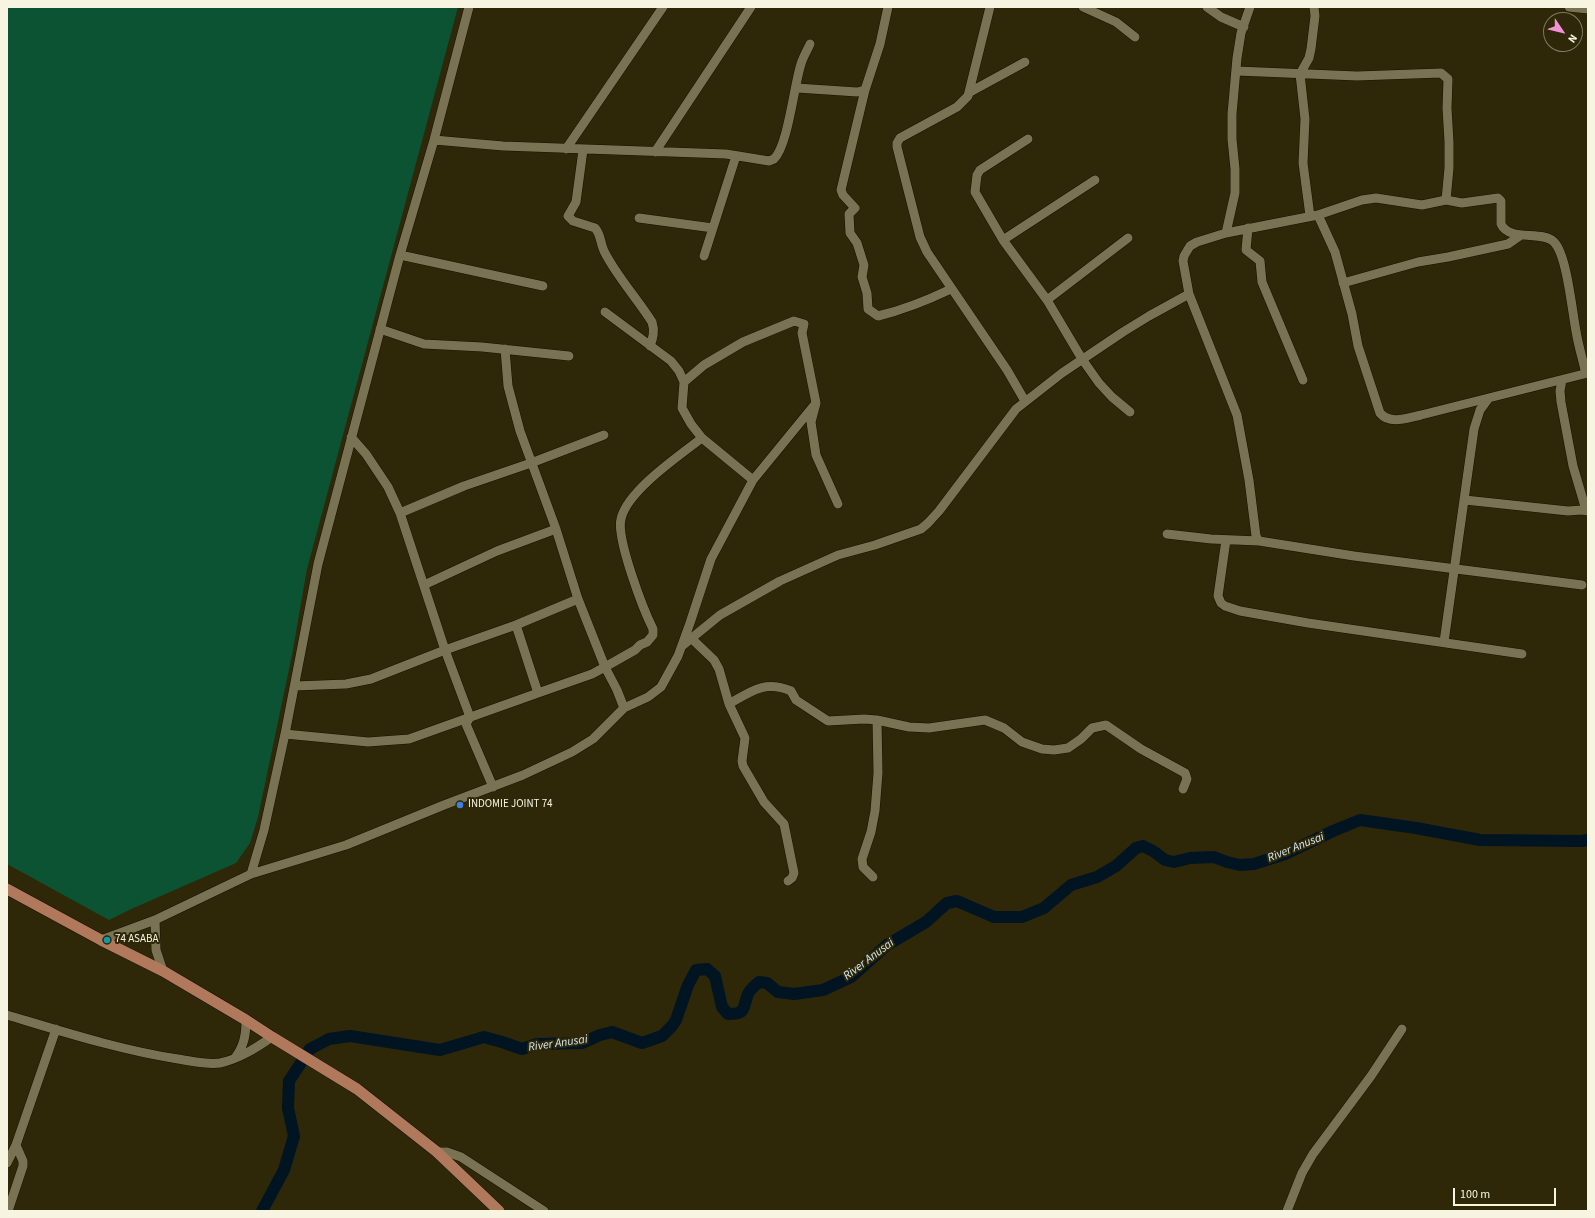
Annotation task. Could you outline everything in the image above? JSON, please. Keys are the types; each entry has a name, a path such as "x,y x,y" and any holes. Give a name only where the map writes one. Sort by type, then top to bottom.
{"main road":[{"path":"7,890 163,971 246,1020 272,1038 357,1089 436,1152 499,1211"}],"street":[{"path":"251,874 264,830 285,734 318,564 400,255 434,140 469,7"},
{"path":"566,149 663,7"},
{"path":"655,152 751,7"},
{"path":"888,7 880,44 865,90 841,190 843,195 855,208 849,214 850,233 857,243 864,265 862,277 867,293 868,309 878,316 934,297 951,289"},
{"path":"990,7 970,92 965,101 957,107 900,138 897,143 920,237 927,252 1007,370 1025,401"},
{"path":"1083,7 1116,22 1136,37"},
{"path":"1207,7 1221,17 1244,26"},
{"path":"1226,233 1235,193 1232,114 1237,58 1250,7"},
{"path":"1259,541 1256,536 1249,480 1237,415 1190,294 1183,261 1186,251 1190,246 1197,242 1248,228 1314,216 1362,200 1376,198 1422,205 1446,200 1462,203 1498,198 1501,201 1501,224 1505,230 1521,235 1548,238 1554,242 1558,249 1567,277 1576,332 1585,370 1588,373 1488,399 1394,420 1388,420 1380,414 1358,346 1352,314 1335,252 1314,216 1302,163 1305,119 1300,74 1309,58 1312,48 1315,16 1314,7"},
{"path":"1569,7 1588,9"},
{"path":"434,140 504,146 736,156 769,161 777,156 780,149 797,88 801,65 810,44"},
{"path":"970,92 1025,62"},
{"path":"1237,71 1357,76 1441,73 1447,76 1449,142 1446,200"},
{"path":"797,88 857,92 865,90"},
{"path":"1028,139 980,170 977,175 976,192 1003,240 1047,300 1082,359 1099,383 1112,397 1130,412"},
{"path":"583,150 576,202 568,216 573,221 597,230 603,249 618,275 652,322 654,327 650,346"},
{"path":"704,256 736,156"},
{"path":"1003,240 1095,180"},
{"path":"639,218 713,228"},
{"path":"1248,228 1246,250 1260,261 1262,282 1303,380"},
{"path":"1343,283 1418,262 1448,258 1508,244 1521,235"},
{"path":"1047,300 1128,238"},
{"path":"400,255 543,286"},
{"path":"681,647 720,615 800,571 838,555 875,545 924,526 939,511 1011,414 1025,401 1082,359 1149,316 1190,294"},
{"path":"605,312 670,361 679,371 684,382 682,408 695,431 753,480"},
{"path":"684,382 704,365 743,342 794,321 799,321 804,324 802,333 816,403 811,422 816,455 838,504"},
{"path":"380,329 424,344 505,349 569,356"},
{"path":"505,349 508,386 531,463 556,529 578,599 605,667 617,690 624,708"},
{"path":"1465,500 1568,511 1587,510 1573,466 1561,402 1560,391 1562,380"},
{"path":"1444,642 1474,429 1480,410 1488,399"},
{"path":"101,940 155,920 251,874 346,845 540,768 572,752 593,739 624,708 648,697 661,687 678,656 711,560 753,480 816,403"},
{"path":"400,513 464,486 531,463 604,435"},
{"path":"351,437 366,454 388,486 400,513 445,650 470,717"},
{"path":"285,734 368,742 409,739 592,674 635,650 651,639 653,629 624,548 620,527 621,518 625,509 644,485 665,466 702,438"},
{"path":"424,585 492,552 556,529"},
{"path":"1167,534 1226,540 1259,541 1455,570 1582,585"},
{"path":"1226,540 1218,596 1221,603 1225,606 1240,611 1308,623 1522,654"},
{"path":"295,686 346,684 371,679 445,650 516,625 578,599"},
{"path":"516,625 538,694"},
{"path":"692,638 716,664 729,704 744,738 743,766 764,802 784,824 794,873 792,878 788,881"},
{"path":"729,704 753,690 765,686 775,686 791,691 796,700 828,721 851,719 877,720 909,727 929,728 986,720 1004,728 1022,742 1030,746 1054,750 1062,750 1074,746 1092,728 1106,725 1140,749 1185,773 1187,779 1183,789"},
{"path":"470,717 466,724 493,787"},
{"path":"873,877 863,867 862,859 871,832 875,811 878,768 877,720"},
{"path":"155,920 156,950 163,971"},
{"path":"7,1015 115,1047 158,1056 207,1063 219,1063 234,1059 257,1048 272,1038"},
{"path":"234,1059 241,1050 245,1040 246,1020"},
{"path":"7,1163 16,1145 56,1029"},
{"path":"1287,1211 1297,1184 1313,1154 1371,1076 1402,1029"},
{"path":"8,1211 23,1166 23,1161 16,1145"},
{"path":"436,1152 447,1152 461,1157 544,1211"}],"green space":[{"path":"7,7 458,7 307,569 292,655 258,817 250,843 236,863 109,920 7,864"}],"waterway":[{"name":"River Anusai","path":"262,1211 284,1170 294,1136 288,1108 289,1081 310,1049 329,1039 350,1036 440,1050 484,1037 522,1049 537,1044 582,1043 600,1035 612,1032 642,1043 662,1036 672,1026 676,1020 688,985 696,970 707,969 715,976 722,1007 728,1014 738,1013 743,1010 749,992 759,982 767,983 778,992 794,994 823,990 851,977 887,945 926,922 947,903 957,901 994,917 1022,917 1044,908 1071,885 1097,877 1116,866 1136,848 1143,846 1165,860 1174,862 1190,858 1214,857 1240,865 1254,864 1285,854 1360,820 1416,828 1480,840 1588,840"}],"place":[{"name":"INDOMIE JOINT 74","path":"460,805"},
{"name":"74 ASABA","path":"107,940"}]}
